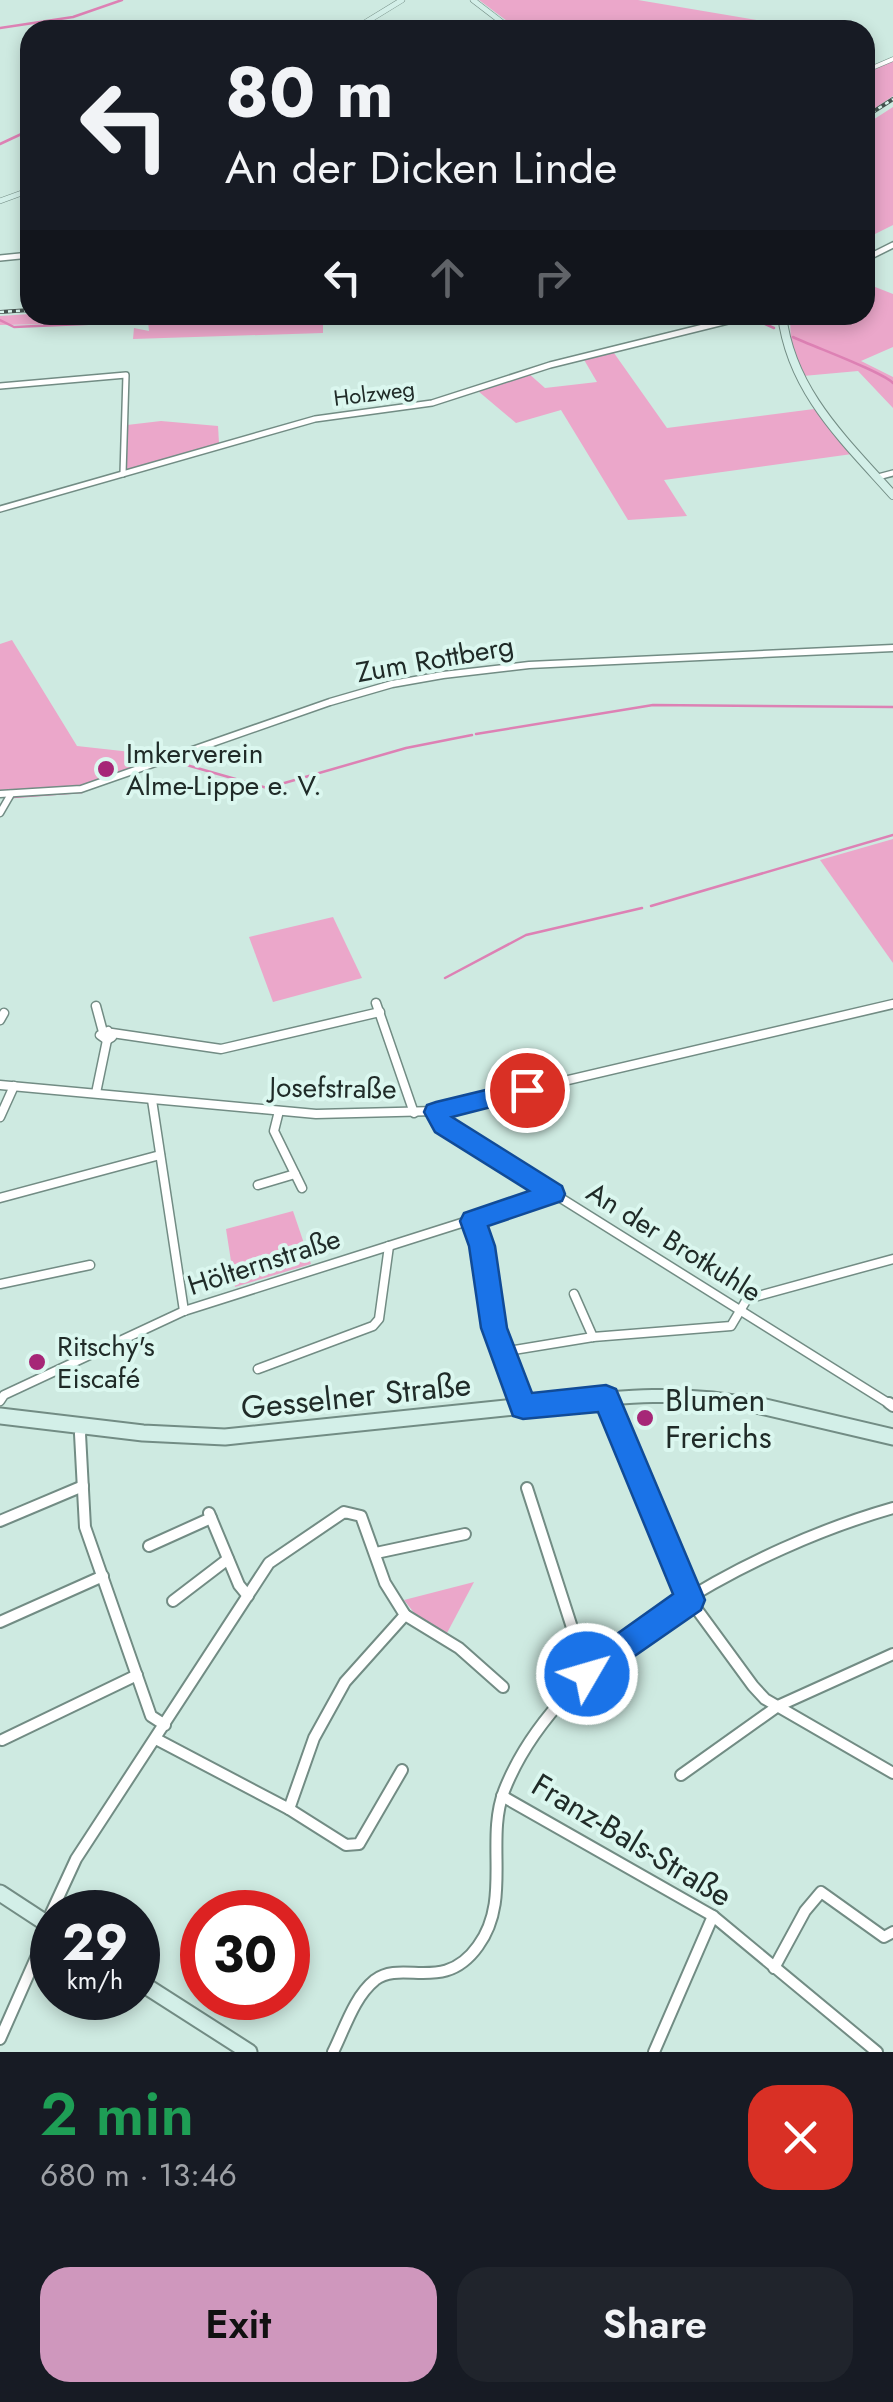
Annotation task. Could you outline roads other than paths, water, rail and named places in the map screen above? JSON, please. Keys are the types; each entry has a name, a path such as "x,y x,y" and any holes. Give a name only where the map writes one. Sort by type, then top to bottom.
{"street":[{"path":"369,20 402,0"},
{"path":"473,0 499,20"},
{"name":"Holzweg","path":"0,509 314,419 432,403 550,364 711,325"},
{"path":"782,325 783,341 794,372 893,495"},
{"path":"0,386 126,375 123,474"},
{"path":"878,477 893,473"},
{"name":"Zum Rottberg","path":"0,794 82,789 330,702 392,684 443,675 529,665 893,648"},
{"path":"0,813 11,794"},
{"name":"Josefstraße","path":"0,1084 279,1111 436,1112 893,1004"},
{"path":"96,1006 107,1035 96,1092"},
{"path":"107,1035 221,1049 378,1008 414,1113"},
{"path":"0,1117 14,1086"},
{"path":"152,1100 184,1311"},
{"path":"279,1111 274,1131 302,1188"},
{"name":"An der Brotkuhle","path":"436,1112 444,1125 893,1406"},
{"path":"0,1198 160,1154"},
{"path":"258,1185 295,1174"},
{"name":"Hölternstraße","path":"0,1400 184,1311 553,1194"},
{"path":"473,1221 482,1246 494,1328 523,1406"},
{"path":"258,1369 373,1326 379,1319 390,1246"},
{"path":"502,1352 593,1337 731,1326 747,1299 893,1259"},
{"path":"0,1284 90,1265"},
{"path":"574,1294 593,1337"},
{"name":"Gesselner Straße","path":"0,1416 143,1434 225,1437 652,1393 721,1397 893,1436"},
{"path":"606,1398 690,1600 753,1686 778,1706 893,1773"},
{"path":"83,1426 85,1527 152,1716 164,1725"},
{"path":"0,1522 83,1486"},
{"path":"527,1488 587,1674"},
{"path":"502,1796 515,1766 542,1723 587,1674 752,1561 798,1540 893,1508"},
{"path":"64,1890 76,1860 269,1564 344,1512 362,1516 385,1583 404,1615 459,1648 503,1687"},
{"path":"149,1546 210,1516 248,1596"},
{"path":"376,1552 465,1534"},
{"path":"172,1601 192,1592 207,1569 228,1559"},
{"path":"0,1622 103,1576"},
{"path":"289,1809 314,1738 345,1682 404,1615"},
{"path":"682,1775 778,1706 893,1654"},
{"path":"2,1740 137,1676"},
{"path":"156,1740 289,1809 346,1845 359,1844 402,1770"},
{"name":"Franz-Bals-Straße","path":"333,2052 373,1983 385,1975 438,1976 459,1968 480,1945 490,1928 495,1897 502,1796 713,1916 876,2052"},
{"path":"774,1968 805,1911 822,1892 884,1937 893,1932"},
{"path":"0,1893 30,1913"},
{"path":"654,2052 713,1916"},
{"path":"0,2039 30,1971"},
{"path":"160,1995 250,2052"}],"waterway":[{"path":"53,20 122,0"},
{"path":"0,28 20,25"},
{"path":"0,144 20,135"},
{"path":"0,320 14,327 60,325"},
{"path":"767,325 774,328"},
{"path":"793,337 893,383"},
{"path":"476,734 653,705 893,707"},
{"path":"169,760 267,788 406,748 472,735"},
{"path":"13,797 82,792"},
{"path":"651,906 893,835"},
{"path":"445,978 526,935 642,908"}],"railway":[{"path":"875,111 893,99"},
{"path":"0,312 20,311"}],"place":[{"name":"Imkerverein Alme-Lippe e. V.","path":"106,769"},
{"name":"Ritschy's Eiscafé","path":"37,1362"},
{"name":"Blumen Frerichs","path":"645,1418"}]}
